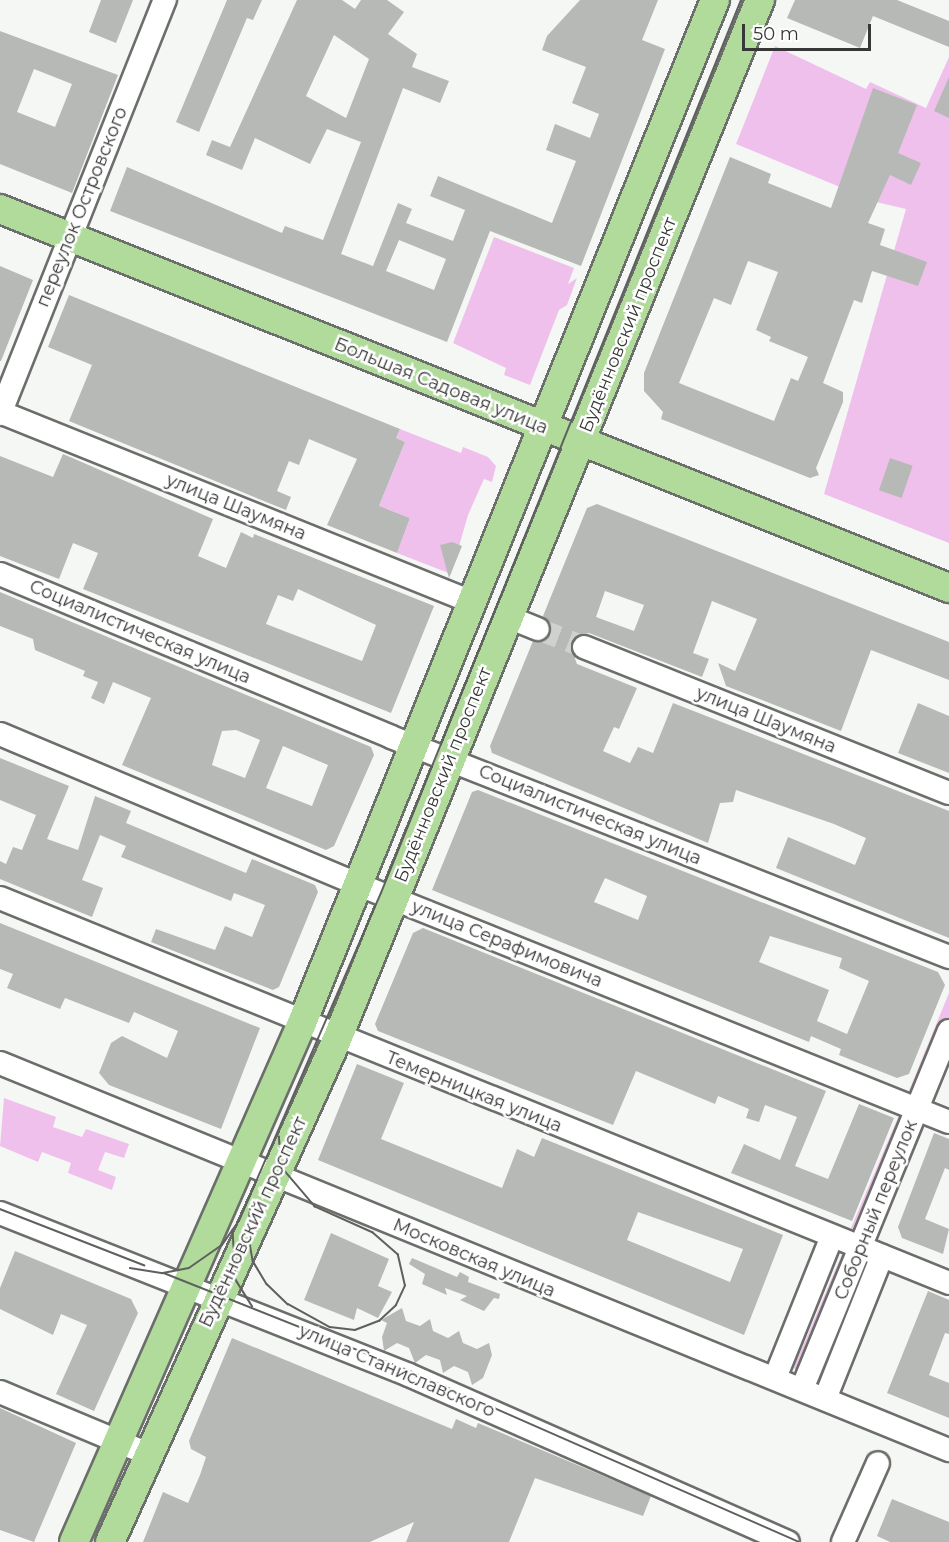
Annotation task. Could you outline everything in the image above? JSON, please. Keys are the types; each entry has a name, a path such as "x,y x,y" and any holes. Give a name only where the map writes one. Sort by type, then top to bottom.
{"main road":[{"name":"Будённовский проспект","path":"74,1542 189,1287 302,1023 472,602 542,437 715,0"},
{"name":"Будённовский проспект","path":"110,1542 217,1297 277,1177 338,1037 760,0"},
{"name":"Большая Садовая улица","path":"0,209 67,245 542,437 949,588"},
{"name":"Большая Садовая улица","path":"0,228 67,245"},
{"name":"Большая Садовая улица","path":"578,451 949,607"}],"street":[{"name":"переулок Островского","path":"0,413 165,0"},
{"name":"улица Шаумяна","path":"0,413 472,602"},
{"name":"Социалистическая улица","path":"0,574 415,746 949,957"},
{"path":"508,617 538,629"},
{"name":"улица Шаумяна","path":"584,647 949,793"},
{"name":"улица Серафимовича","path":"0,734 357,884 949,1122"},
{"name":"Темерницкая улица","path":"0,898 302,1023 949,1283"},
{"name":"Соборный переулок","path":"825,1399 917,1109 949,1031"},
{"name":"Московская улица","path":"0,1063 243,1160 277,1177 949,1450"},
{"name":"улица Станиславского","path":"0,1213 217,1297 409,1375 788,1542"},
{"name":"Соборный переулок","path":"775,1378 832,1236"},
{"name":"Соборный переулок","path":"802,1389 872,1252"},
{"path":"0,1392 148,1454"},
{"path":"843,1542 878,1462"}],"shaded area":[{"path":"775,46 866,89 870,82 926,108 949,57 949,543 824,494 906,209 876,202 736,144"},
{"path":"494,237 574,268 568,284 577,278 567,305 559,310 530,385 504,375 506,368 453,343"},
{"path":"400,429 461,453 463,447 488,457 496,466 492,482 484,479 468,515 451,574 397,553 410,518 387,509 374,544 357,537 369,531 405,442 396,438"},
{"path":"949,993 949,1065 934,1102 908,1093"},
{"path":"4,1098 56,1117 53,1127 82,1137 86,1129 129,1144 124,1158 105,1152 98,1170 116,1177 112,1190 68,1173 71,1163 42,1152 38,1162 0,1146"},
{"path":"899,1115 925,1126 877,1239 851,1228"},
{"path":"842,1254 870,1266 821,1380 794,1368"}],"building":[{"path":"101,0 133,0 116,43 89,32"},
{"path":"227,0 262,0 253,20 247,18 199,132 176,122"},
{"path":"297,0 342,0 355,9 361,0 387,0 404,12 388,34 417,54 412,67 449,81 440,103 403,88 341,254 373,266 398,203 412,209 406,223 453,241 465,210 430,196 438,176 552,223 576,161 546,150 555,124 590,138 599,114 572,103 586,67 542,50 547,36 580,0 658,0 642,40 665,49 581,266 490,231 447,342 110,211 127,167 282,233 285,226 323,240 361,142 327,129 310,164 255,138 242,170 206,155 212,140 230,147","holes":["334,35 369,59 346,118 306,96","399,240 446,259 434,290 386,271"]},
{"path":"795,0 897,0 949,21 949,47 873,16 860,48 787,18"},
{"path":"0,31 118,75 72,193 0,164","holes":["34,69 72,84 55,127 17,112"]},
{"path":"949,77 949,118 934,111"},
{"path":"873,88 917,105 898,153 921,163 911,185 890,175 868,223 885,229 880,245 927,262 918,286 872,271 862,303 854,300 823,383 843,392 843,402 816,468 819,475 810,478 661,419 663,412 644,391 644,373 730,157 771,174 768,183 831,208","holes":["748,261 778,272 756,330 771,337 769,341 808,357 798,381 791,378 774,421 679,383 714,298 731,305"]},
{"path":"0,266 33,280 1,361 0,361"},
{"path":"69,295 400,429 396,438 405,442 379,506 410,518 397,553 327,525 357,459 309,439 299,465 289,461 277,491 291,497 286,510 69,421 92,365 48,347"},
{"path":"63,454 213,519 198,556 226,568 241,532 253,538 254,534 434,606 391,713 83,589 98,553 73,543 59,579 0,556 0,456 53,477","holes":["298,589 376,625 362,661 266,624 278,595 293,601"]},
{"path":"890,458 913,466 902,498 879,490"},
{"path":"597,504 949,642 949,680 871,650 841,731 726,686 718,663 735,671 757,619 712,601 693,653 709,659 702,677 589,633 575,637 571,648 577,664 637,688 619,729 614,727 603,751 630,763 638,747 653,753 673,703 949,811 949,938 776,868 788,837 855,865 866,838 834,824 736,790 733,802 720,803 708,843 492,753 490,746 533,641 540,642 550,635 551,627 543,616 587,508","holes":["605,591 644,605 634,631 596,617"]},
{"path":"452,542 462,546 449,578 440,545"},
{"path":"0,592 371,747 374,755 334,846 326,850 122,765 151,698 113,682 104,704 91,698 98,682 83,676 85,671 35,650 33,639 0,626","holes":["236,730 260,740 245,778 212,765 222,731","283,746 328,765 312,806 266,788"]},
{"path":"918,703 949,716 949,773 898,753"},
{"path":"0,758 69,786 47,839 78,850 95,796 131,811 126,823 246,873 252,859 315,885 318,892 279,987 273,990 151,942 156,929 215,950 225,926 252,937 265,905 234,893 231,901 121,857 126,846 100,835 82,880 103,888 92,917 0,879 0,861 6,864 13,847 22,850 36,815 0,800"},
{"path":"478,790 938,972 945,985 909,1074 897,1078 839,1055 841,1049 811,1036 809,1042 432,890 472,792","holes":["605,878 647,896 638,920 594,902","770,936 842,958 839,968 869,981 847,1034 817,1021 829,990 759,962"]},
{"path":"0,923 260,1028 221,1129 109,1085 99,1073 111,1043 122,1036 167,1058 178,1031 134,1012 129,1023 65,998 60,1009 7,988 13,974 0,969"},
{"path":"423,928 826,1091 795,1166 828,1179 859,1104 894,1118 852,1221 731,1173 744,1144 780,1160 797,1117 765,1105 759,1122 746,1118 749,1109 718,1096 715,1104 636,1071 613,1125 378,1031 375,1024 413,933"},
{"path":"357,1064 404,1083 381,1139 502,1188 517,1149 534,1157 542,1138 783,1235 744,1335 318,1160","holes":["638,1212 743,1249 730,1282 627,1240"]},
{"path":"934,1133 949,1139 949,1170 945,1168 925,1219 949,1229 943,1254 902,1238 898,1227"},
{"path":"331,1233 389,1259 378,1286 392,1292 378,1318 357,1308 354,1320 304,1300"},
{"path":"15,1251 131,1299 138,1313 94,1411 56,1394 87,1325 61,1314 53,1335 0,1309 0,1288"},
{"path":"412,1258 457,1277 460,1272 469,1277 468,1282 500,1294 499,1299 494,1298 484,1311 460,1300 467,1296 445,1288 447,1295 422,1284 425,1274 409,1264"},
{"path":"928,1291 949,1300 949,1334 945,1333 929,1375 949,1383 949,1418 887,1393"},
{"path":"402,1308 406,1321 420,1326 430,1319 433,1331 448,1338 459,1331 463,1343 477,1349 489,1343 492,1355 483,1378 472,1385 468,1372 454,1366 443,1373 440,1360 426,1355 415,1363 409,1348 397,1343 384,1351 382,1337 387,1323 381,1320"},
{"path":"232,1338 452,1429 456,1419 476,1428 478,1423 651,1496 643,1516 535,1478 509,1542 406,1542 414,1522 370,1542 143,1542 163,1492 188,1503 206,1457 191,1449 189,1441"},
{"path":"0,1408 76,1443 34,1542 0,1530"},
{"path":"892,1499 949,1522 949,1542 890,1542 877,1536"}],"tunnel":[{"path":"538,629 584,647"}],"tram line":[{"path":"130,1268 163,1273 189,1268 222,1245 239,1221 381,893 741,0"},
{"path":"251,1204 248,1232 253,1261 267,1284 288,1304 330,1327 355,1330 379,1321 396,1305 405,1286 398,1255 373,1233 315,1207 281,1167 279,1137"},
{"path":"0,1209 144,1265"},
{"path":"233,1230 236,1280 252,1306"},
{"path":"164,1273 410,1371 799,1542"}]}
